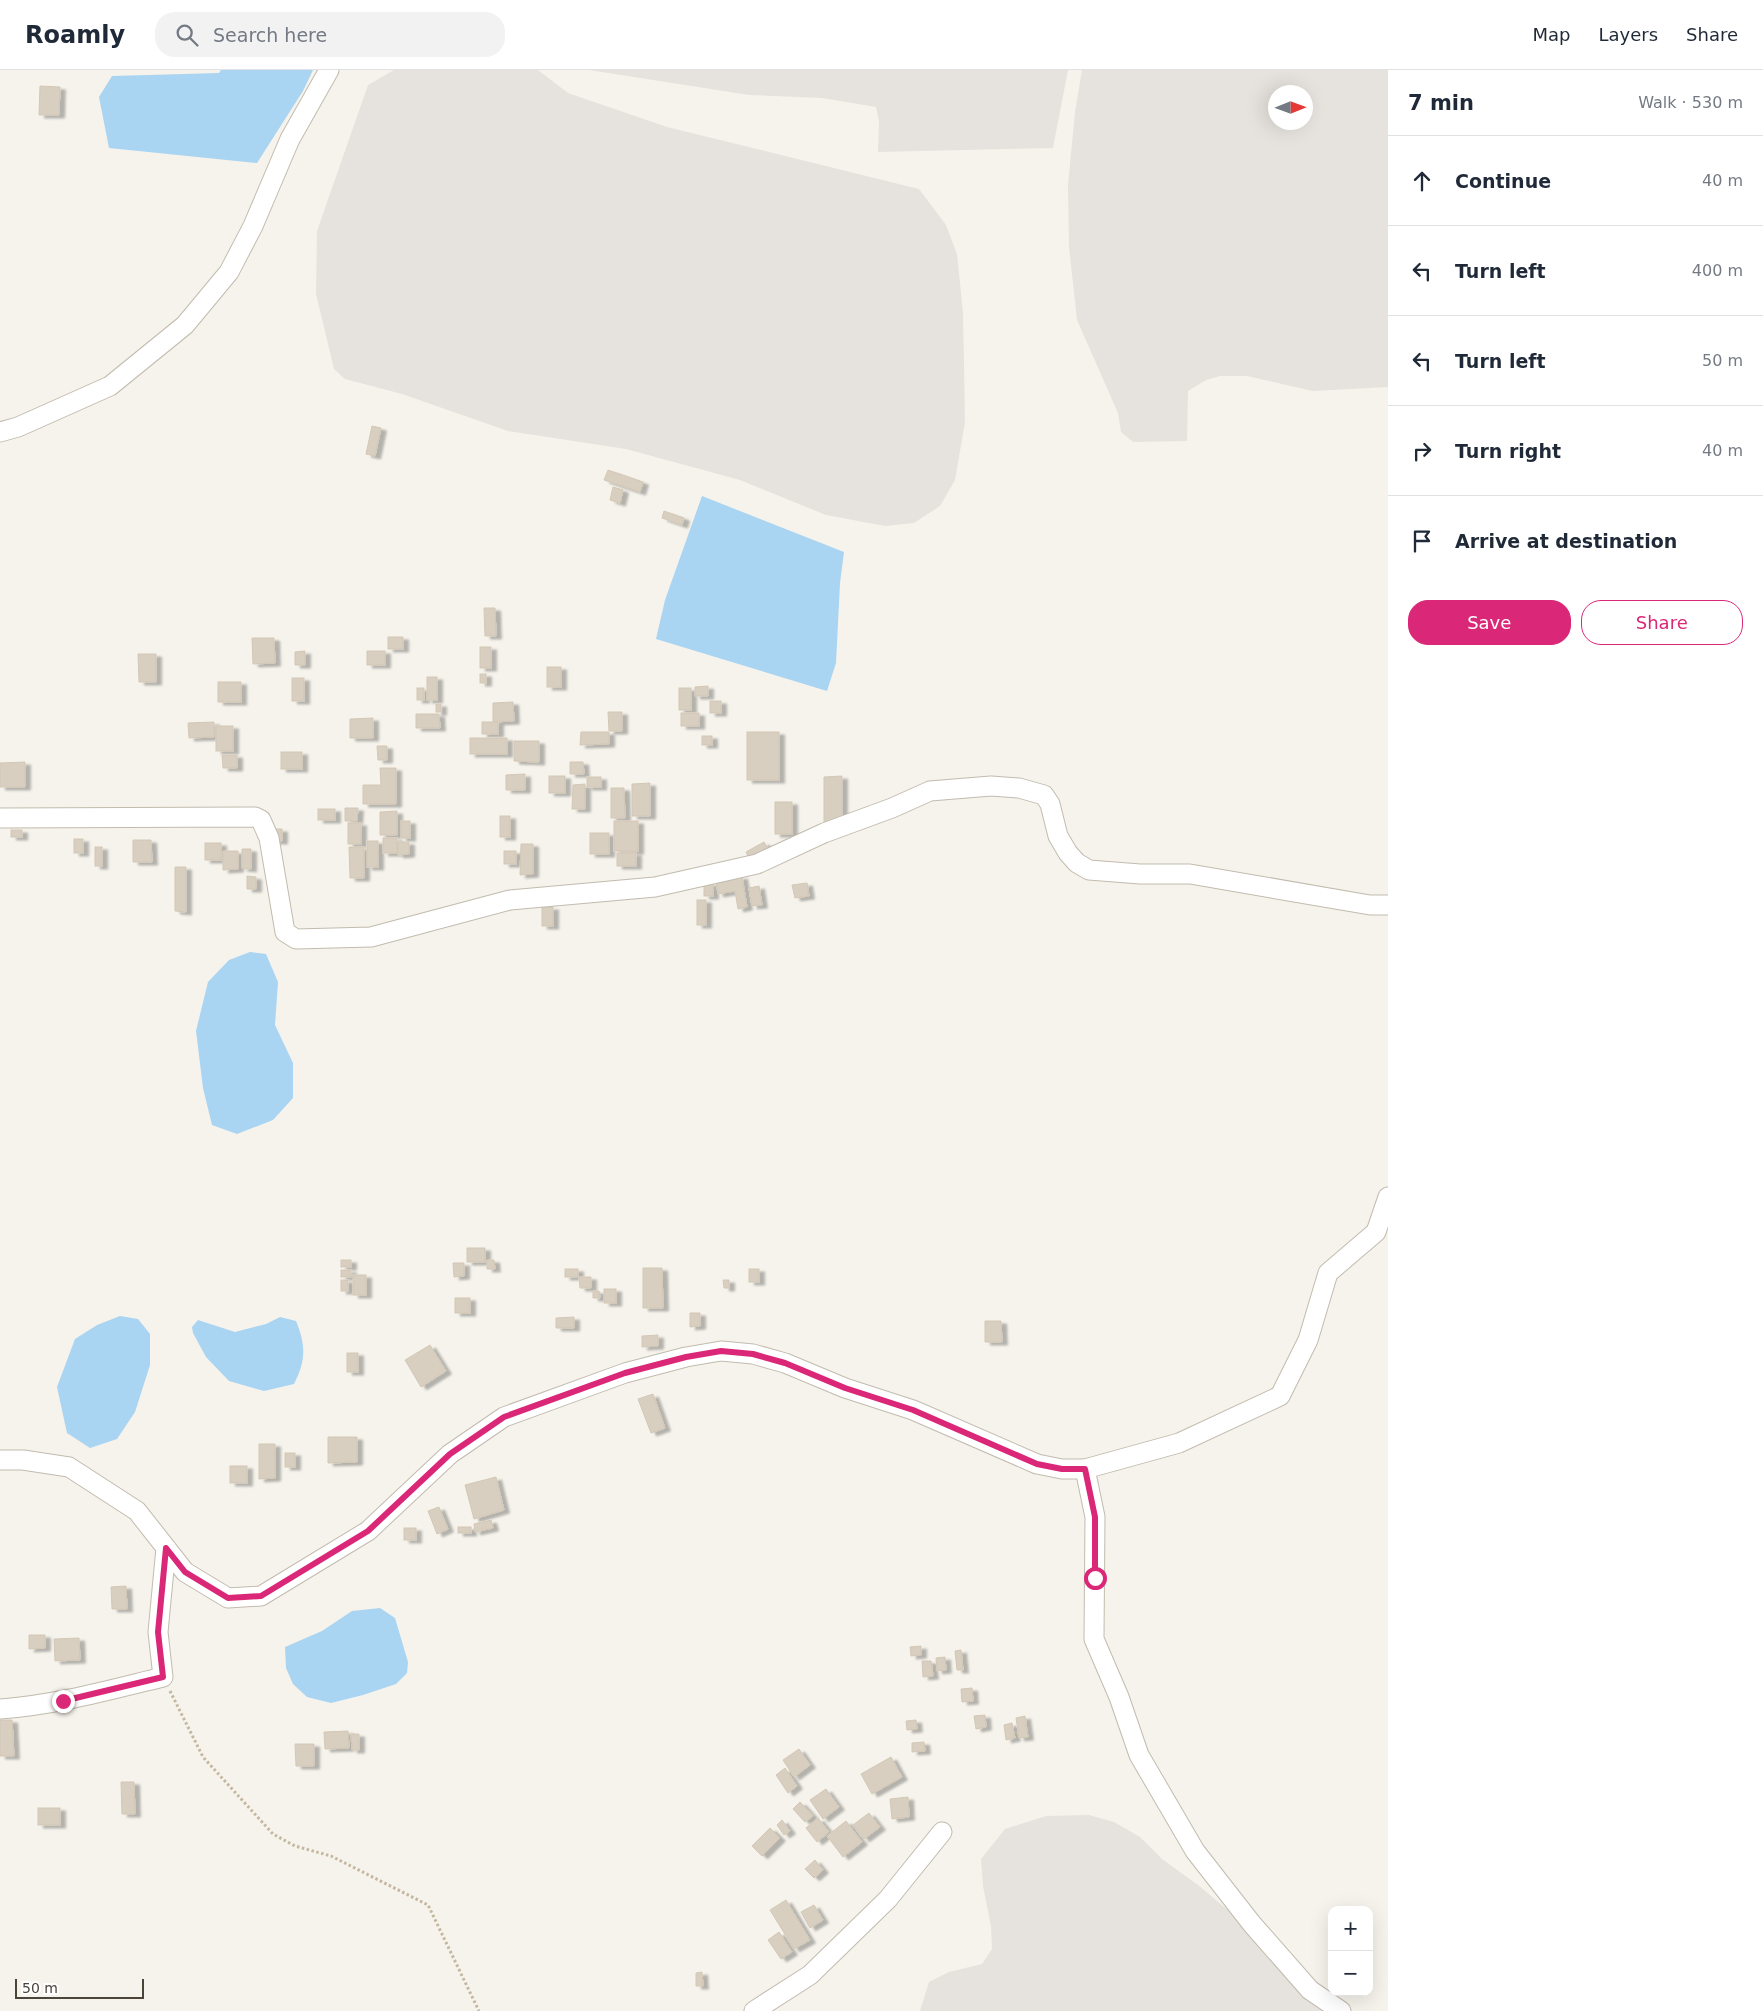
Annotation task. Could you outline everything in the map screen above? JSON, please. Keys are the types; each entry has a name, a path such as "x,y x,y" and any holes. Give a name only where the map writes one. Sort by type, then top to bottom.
{"street":[{"path":"0,432 18,427 110,386 185,325 229,272 254,226 290,139 329,70"},
{"path":"0,818 255,817 261,820 269,838 285,932 296,939 371,937 510,900 655,887 720,873 757,864 824,833 892,808 930,791 991,786 1019,788 1044,795 1050,804 1058,836 1068,853 1077,863 1089,870 1140,874 1190,874 1370,905 1388,905"},
{"path":"0,1460 23,1460 69,1467 137,1511 185,1572 228,1598 261,1596 368,1531 450,1454 504,1417 625,1373 686,1357 721,1351 753,1354 785,1363 845,1388 913,1410 1037,1464 1062,1469 1085,1469 1179,1442 1280,1396 1308,1340 1328,1272 1376,1232 1388,1197"},
{"path":"1085,1469 1095,1517 1094,1639 1119,1698 1139,1755 1194,1851 1252,1924 1310,1990 1341,2011"},
{"path":"0,1710 63,1701 163,1677 158,1632 166,1548"},
{"path":"754,2011 810,1975 888,1899 942,1832"}],"path":[{"path":"163,1677 203,1758 273,1834 296,1846 331,1856 428,1905 479,2011"}],"shaded area":[{"path":"394,70 538,70 568,93 667,127 919,189 946,225 957,254 963,313 965,422 955,480 940,506 914,523 885,526 826,515 740,480 626,449 508,431 402,394 345,379 334,369 316,294 317,231 368,85"},
{"path":"589,70 1068,70 1053,148 878,152 879,122 876,107 822,98 749,95"},
{"path":"1082,70 1388,70 1388,387 1313,391 1247,376 1220,376 1206,380 1188,391 1187,441 1133,442 1121,432 1118,413 1077,320 1069,247 1068,185 1075,112"},
{"path":"1089,1815 1114,1822 1140,1837 1162,1859 1198,1885 1261,1938 1336,2011 920,2011 929,1982 949,1972 982,1964 992,1949 991,1926 983,1886 981,1859 1005,1829 1046,1816"}],"water":[{"path":"221,70 313,70 303,91 257,163 109,148 99,97 112,76 219,73"},
{"path":"702,496 844,552 840,583 836,663 827,691 656,639 665,600"},
{"path":"250,952 266,954 278,982 275,1025 293,1063 293,1098 273,1120 237,1134 212,1125 203,1088 196,1031 208,982 229,960"},
{"path":"120,1316 138,1319 150,1334 150,1365 135,1412 117,1439 90,1448 67,1433 57,1387 75,1339 97,1325"},
{"path":"280,1317 296,1321 302,1338 303,1360 294,1384 264,1391 229,1381 206,1357 193,1333 192,1327 198,1320 235,1332 266,1324"},
{"path":"380,1608 395,1618 408,1662 407,1673 396,1684 331,1703 307,1697 293,1684 286,1668 285,1647 322,1631 352,1611"}],"building":[{"path":"40,86 60,87 59,115 39,115"},
{"path":"372,426 381,428 375,456 366,454"},
{"path":"608,470 643,482 640,492 604,480"},
{"path":"613,487 623,490 620,503 610,500"},
{"path":"664,511 684,518 682,525 662,518"},
{"path":"484,608 495,608 496,636 485,636"},
{"path":"388,637 403,637 403,649 388,649"},
{"path":"252,638 274,638 275,663 253,664"},
{"path":"480,647 491,647 491,668 480,668"},
{"path":"305,651 305,665 295,665 295,652"},
{"path":"367,651 385,651 385,665 367,665"},
{"path":"138,654 156,654 156,682 139,682"},
{"path":"547,667 561,667 561,687 547,687"},
{"path":"480,674 486,674 486,683 480,683"},
{"path":"427,677 437,677 437,700 427,700"},
{"path":"292,678 304,678 304,701 292,701"},
{"path":"218,682 241,682 241,702 218,702"},
{"path":"708,686 708,696 695,696 695,687"},
{"path":"417,688 424,688 424,700 417,700"},
{"path":"679,688 691,688 691,710 679,710"},
{"path":"710,701 721,701 721,713 710,713"},
{"path":"513,702 514,721 493,722 493,703"},
{"path":"436,704 441,704 441,712 436,712"},
{"path":"608,712 622,712 622,731 609,731"},
{"path":"681,713 699,713 699,726 681,726"},
{"path":"416,714 439,714 440,728 416,728"},
{"path":"373,718 373,738 350,738 350,719"},
{"path":"214,722 214,737 189,738 188,723"},
{"path":"482,722 498,722 498,734 482,734"},
{"path":"216,726 233,726 233,751 216,751"},
{"path":"581,732 609,732 609,744 580,745"},
{"path":"747,732 779,732 779,780 747,780"},
{"path":"702,736 712,736 712,745 702,745"},
{"path":"470,738 507,738 507,754 470,754"},
{"path":"514,741 539,741 539,762 514,761"},
{"path":"377,746 387,746 387,760 378,760"},
{"path":"281,752 302,752 302,769 281,769"},
{"path":"222,755 237,755 237,768 223,768"},
{"path":"25,762 25,787 0,787 0,763"},
{"path":"570,762 583,762 584,774 570,774"},
{"path":"380,768 396,768 396,804 363,804 363,785 381,785"},
{"path":"525,774 525,790 506,790 506,775"},
{"path":"549,776 565,776 565,793 549,793"},
{"path":"842,776 842,822 824,822 824,777"},
{"path":"587,777 601,777 601,787 587,787"},
{"path":"650,783 650,816 632,816 632,784"},
{"path":"585,784 585,809 572,809 573,785"},
{"path":"611,788 624,788 625,818 611,818"},
{"path":"775,802 792,802 792,834 775,834"},
{"path":"345,808 358,808 357,821 345,821"},
{"path":"318,809 335,809 335,820 318,820"},
{"path":"397,811 397,835 380,835 380,812"},
{"path":"500,816 510,816 510,837 500,837"},
{"path":"401,821 410,821 410,838 401,838"},
{"path":"614,821 638,821 638,851 614,851"},
{"path":"348,823 361,823 361,844 348,844"},
{"path":"273,829 282,829 282,841 274,841"},
{"path":"11,830 22,830 22,837 11,837"},
{"path":"590,833 609,833 609,854 590,854"},
{"path":"383,838 397,838 397,853 383,853"},
{"path":"74,839 83,839 83,853 74,853"},
{"path":"133,840 151,840 152,862 133,862"},
{"path":"367,841 378,841 378,867 367,867"},
{"path":"398,842 409,842 409,854 398,855"},
{"path":"764,842 768,849 750,860 746,852"},
{"path":"205,843 221,843 221,860 205,860"},
{"path":"521,844 533,844 533,874 520,875"},
{"path":"95,847 102,847 102,866 95,866"},
{"path":"349,847 364,847 364,878 350,878"},
{"path":"242,849 251,849 251,869 242,868"},
{"path":"223,851 238,851 238,869 223,870"},
{"path":"504,851 516,851 516,864 504,864"},
{"path":"617,853 636,853 636,866 617,866"},
{"path":"175,867 186,867 186,912 175,911"},
{"path":"247,876 256,877 256,889 247,889"},
{"path":"742,876 747,907 738,909 735,891 718,894 716,881"},
{"path":"704,883 713,883 713,896 704,896"},
{"path":"807,883 809,896 795,898 792,885"},
{"path":"759,886 762,905 752,906 749,888"},
{"path":"697,900 706,900 706,925 697,925"},
{"path":"542,907 553,907 553,926 542,926"},
{"path":"467,1248 485,1248 485,1262 467,1262"},
{"path":"341,1260 351,1260 351,1267 341,1267"},
{"path":"487,1260 494,1260 495,1269 487,1269"},
{"path":"453,1263 464,1263 464,1276 454,1277"},
{"path":"643,1268 662,1268 663,1308 643,1308"},
{"path":"565,1269 578,1269 578,1277 565,1277"},
{"path":"749,1269 759,1269 759,1282 749,1282"},
{"path":"341,1270 351,1270 351,1277 341,1277"},
{"path":"353,1275 366,1275 366,1295 353,1295"},
{"path":"579,1277 591,1277 591,1288 580,1288"},
{"path":"341,1280 348,1280 348,1291 341,1291"},
{"path":"723,1280 729,1280 729,1288 724,1288"},
{"path":"604,1289 616,1289 616,1303 604,1303"},
{"path":"593,1291 599,1291 600,1298 593,1298"},
{"path":"455,1298 470,1298 470,1313 455,1313"},
{"path":"690,1313 700,1313 700,1326 690,1327"},
{"path":"574,1317 574,1328 556,1328 556,1318"},
{"path":"985,1321 1001,1321 1002,1342 985,1342"},
{"path":"658,1335 658,1346 642,1347 642,1336"},
{"path":"430,1345 446,1371 421,1387 405,1360"},
{"path":"347,1353 358,1353 358,1372 347,1372"},
{"path":"653,1394 665,1428 651,1433 638,1399"},
{"path":"328,1437 357,1437 357,1462 328,1463"},
{"path":"259,1444 275,1444 275,1478 259,1479"},
{"path":"285,1453 295,1453 295,1467 285,1467"},
{"path":"230,1466 247,1466 247,1483 230,1483"},
{"path":"496,1477 504,1510 474,1519 465,1485"},
{"path":"439,1507 448,1529 437,1534 428,1511"},
{"path":"491,1520 493,1528 475,1532 474,1524"},
{"path":"458,1527 471,1527 471,1533 458,1533"},
{"path":"404,1528 416,1528 416,1540 404,1540"},
{"path":"126,1586 127,1609 112,1609 111,1587"},
{"path":"29,1635 45,1635 45,1648 29,1649"},
{"path":"79,1638 80,1660 55,1661 54,1639"},
{"path":"921,1646 921,1655 911,1656 910,1647"},
{"path":"961,1650 963,1670 957,1670 955,1651"},
{"path":"945,1657 946,1670 937,1671 936,1658"},
{"path":"922,1661 931,1661 933,1676 923,1677"},
{"path":"972,1688 973,1701 962,1702 961,1689"},
{"path":"985,1715 986,1727 976,1729 974,1716"},
{"path":"1025,1716 1028,1737 1019,1738 1016,1718"},
{"path":"0,1720 12,1720 14,1756 0,1756"},
{"path":"916,1720 917,1729 907,1730 906,1721"},
{"path":"1012,1723 1015,1738 1006,1740 1004,1725"},
{"path":"348,1731 349,1748 325,1749 324,1732"},
{"path":"351,1734 359,1734 359,1750 352,1750"},
{"path":"924,1742 925,1751 912,1752 912,1743"},
{"path":"295,1744 314,1744 314,1766 296,1766"},
{"path":"799,1749 810,1765 794,1777 783,1760"},
{"path":"891,1757 902,1777 872,1794 861,1774"},
{"path":"785,1768 797,1786 788,1793 776,1775"},
{"path":"121,1782 134,1782 135,1814 122,1814"},
{"path":"826,1789 839,1807 823,1819 810,1800"},
{"path":"908,1797 909,1817 892,1819 890,1799"},
{"path":"800,1802 813,1816 805,1822 793,1809"},
{"path":"38,1808 60,1808 60,1825 38,1825"},
{"path":"869,1813 880,1827 864,1839 853,1825"},
{"path":"818,1818 829,1832 817,1842 806,1828"},
{"path":"782,1820 790,1831 784,1835 777,1825"},
{"path":"846,1821 862,1842 843,1857 827,1836"},
{"path":"770,1828 780,1838 762,1856 752,1846"},
{"path":"815,1860 823,1870 814,1878 805,1869"},
{"path":"786,1900 810,1940 794,1949 770,1910"},
{"path":"814,1905 823,1920 810,1928 801,1912"},
{"path":"779,1932 792,1952 781,1959 768,1940"},
{"path":"702,1972 703,1986 696,1986 696,1973"}],"route":[{"path":"63,1701 163,1677 158,1632 166,1548 185,1572 228,1598 261,1596 368,1531 450,1454 504,1417 625,1373 686,1357 721,1351 753,1354 785,1363 845,1388 913,1410 1037,1464 1062,1469 1085,1469 1095,1517 1095,1578"}]}
